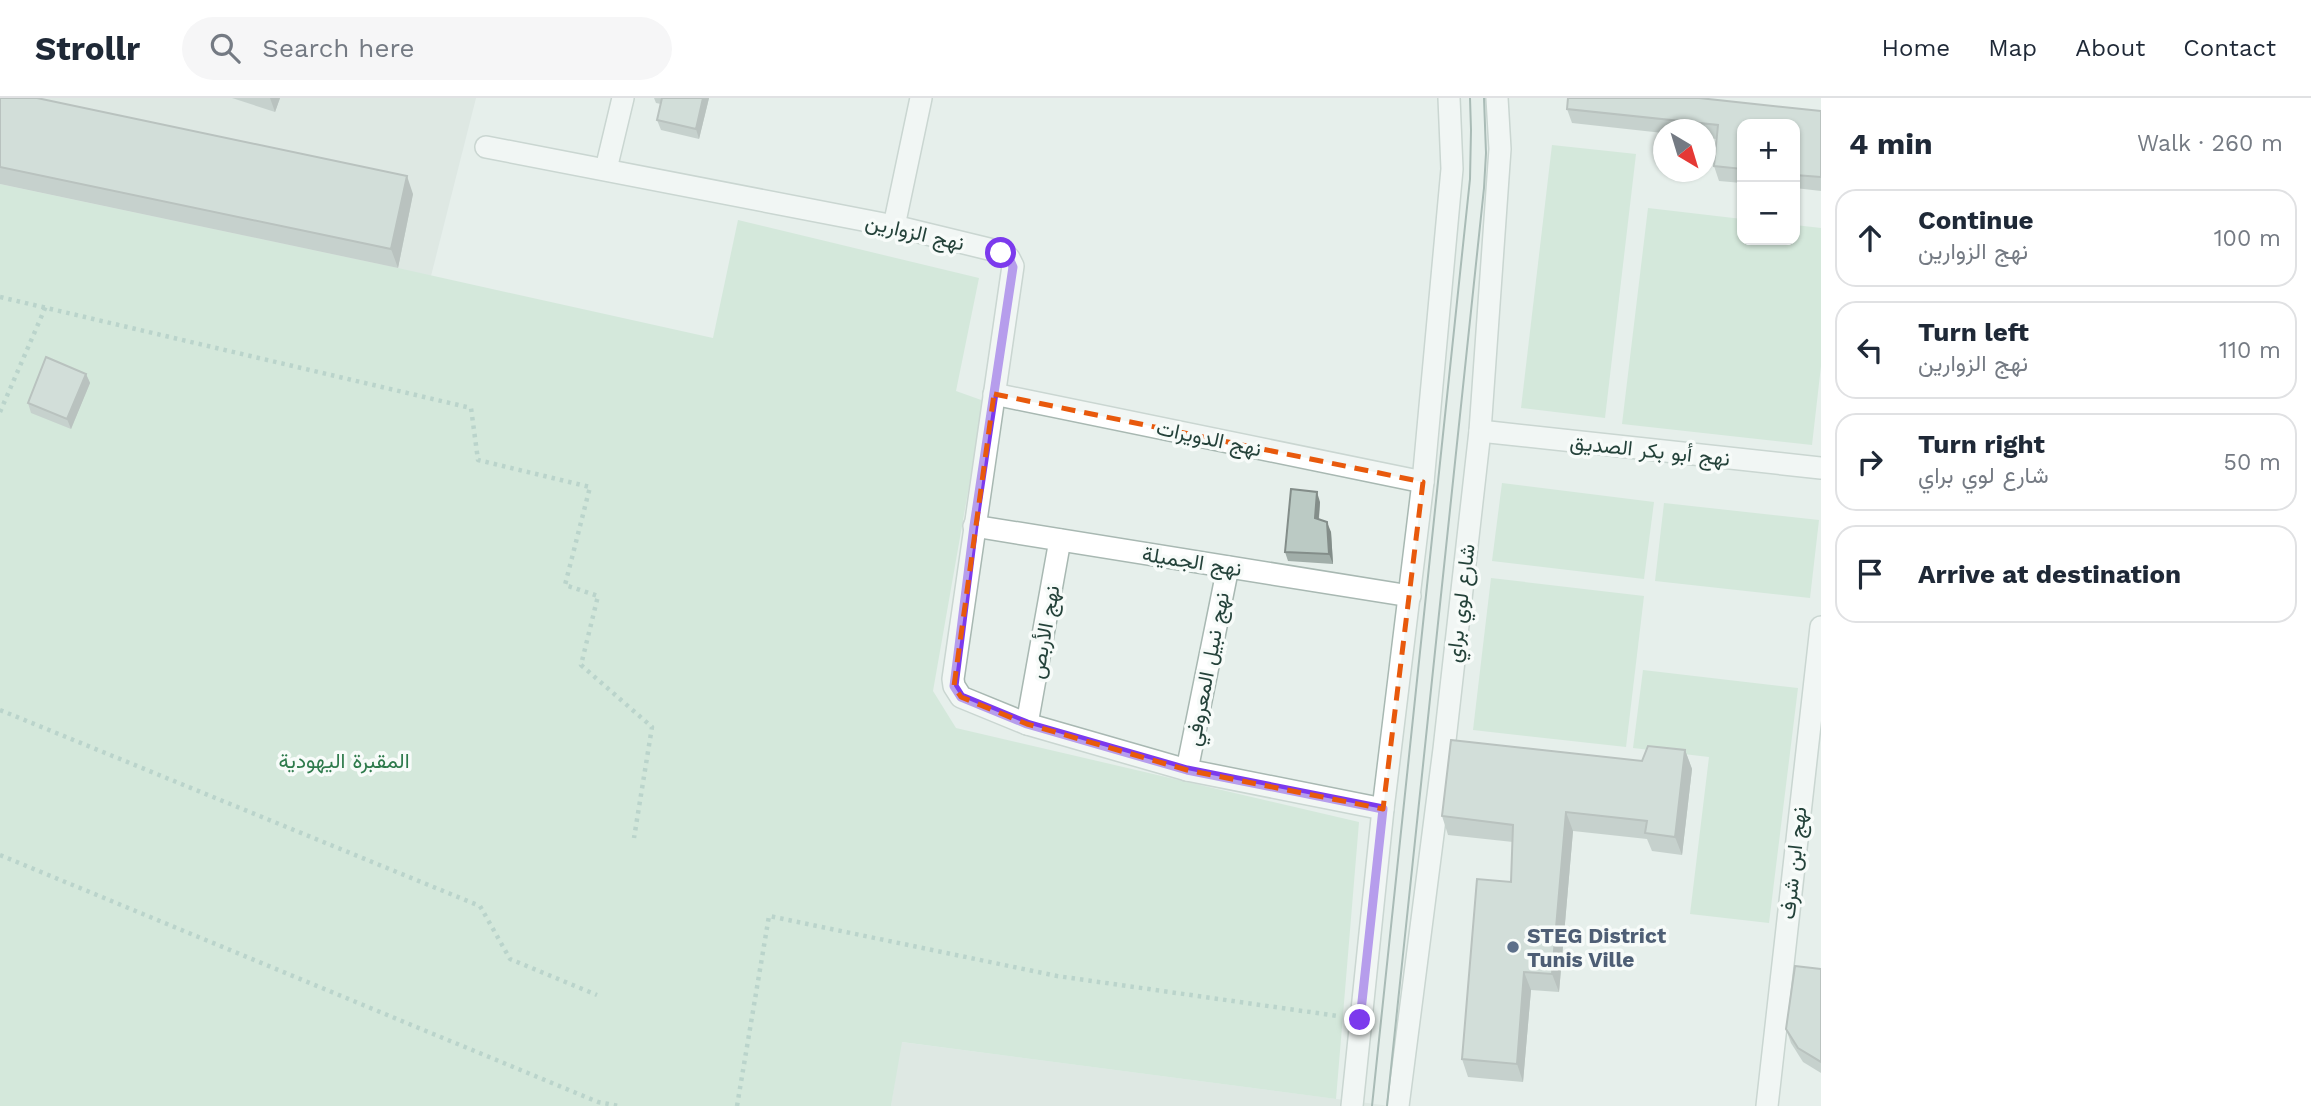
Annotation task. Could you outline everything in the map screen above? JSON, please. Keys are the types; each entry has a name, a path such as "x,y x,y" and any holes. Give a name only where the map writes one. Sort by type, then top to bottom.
{"street":[{"path":"606,169 624,98"},
{"path":"894,226 921,98"},
{"path":"1352,1106 1383,809 1423,482 1452,169 1449,98"},
{"name":"شارع لوي براي","path":"1398,1106 1444,748 1480,431 1500,149 1497,98"},
{"name":"نهج الزوارين","path":"486,148 894,226 991,249 1009,258 1013,267 974,526 954,686 961,697 1027,724 1187,770 1383,809"},
{"name":"نهج الدويرات","path":"994,394 1423,482"},
{"name":"نهج أبو بكر الصديق","path":"1480,431 1821,468"},
{"name":"نهج الجميلة","path":"974,526 1410,596"},
{"name":"نهج الأربص","path":"1027,724 1060,540"},
{"name":"نهج نبيل المعروفي","path":"1187,770 1228,567"},
{"name":"نهج ابن شرف","path":"1771,1104 1811,783 1821,627"}],"path":[{"path":"0,296 471,408 478,460 590,487 565,584 598,596 581,665 652,727 634,838"},
{"path":"0,412 46,306"},
{"path":"0,710 480,906 510,958 597,995"},
{"path":"0,855 598,1102 619,1106"},
{"path":"737,1106 769,916 1057,976 1360,1020"}],"highlighted area":[{"path":"994,394 1423,482 1383,809 1187,770 1027,724 961,697 954,686"}],"shaded area":[{"path":"0,98 476,98 431,276 0,184"},
{"path":"901,1042 1390,1106 891,1106"}],"green space":[{"path":"1552,145 1636,154 1605,418 1521,408"},
{"name":"المقبرة اليهودية","path":"0,184 713,338 738,220 979,278 956,391 984,401 933,691 956,728 1359,822 1336,1099 902,1042 891,1106 0,1106"},
{"path":"1648,208 1737,218 1737,245 1800,245 1800,226 1821,228 1821,366 1812,445 1622,424"},
{"path":"1502,483 1654,502 1644,579 1492,561"},
{"path":"1664,503 1819,520 1810,598 1655,581"},
{"path":"1491,578 1644,596 1626,747 1473,730"},
{"path":"1643,670 1798,688 1769,923 1690,914 1709,757 1633,748"}],"building":[{"path":"0,98 37,98 407,176 391,249 0,167"},
{"path":"662,98 703,98 696,129 657,120"},
{"path":"1568,98 1699,98 1821,111 1821,177 1800,175 1800,119 1737,119 1737,168 1716,166 1716,119 1661,119 1567,109"},
{"path":"46,357 86,374 67,419 28,403"},
{"path":"1291,489 1317,492 1315,518 1327,522 1329,554 1285,552"},
{"path":"1451,740 1642,761 1648,746 1685,750 1675,837 1645,833 1647,821 1566,812 1552,974 1524,972 1517,1064 1462,1059 1477,879 1511,882 1513,825 1442,816"},
{"path":"1795,966 1821,969 1821,1062 1798,1048 1786,1029"}],"tram line":[{"path":"1372,1106 1470,179 1470,98"},
{"path":"1387,1106 1484,188 1484,98"}],"place":[{"name":"STEG District Tunis Ville","path":"1513,947"}],"route":[{"path":"1001,253 1009,258 1013,267 953,679 957,693 1027,724 1187,770 1383,809 1360,1020"}]}
